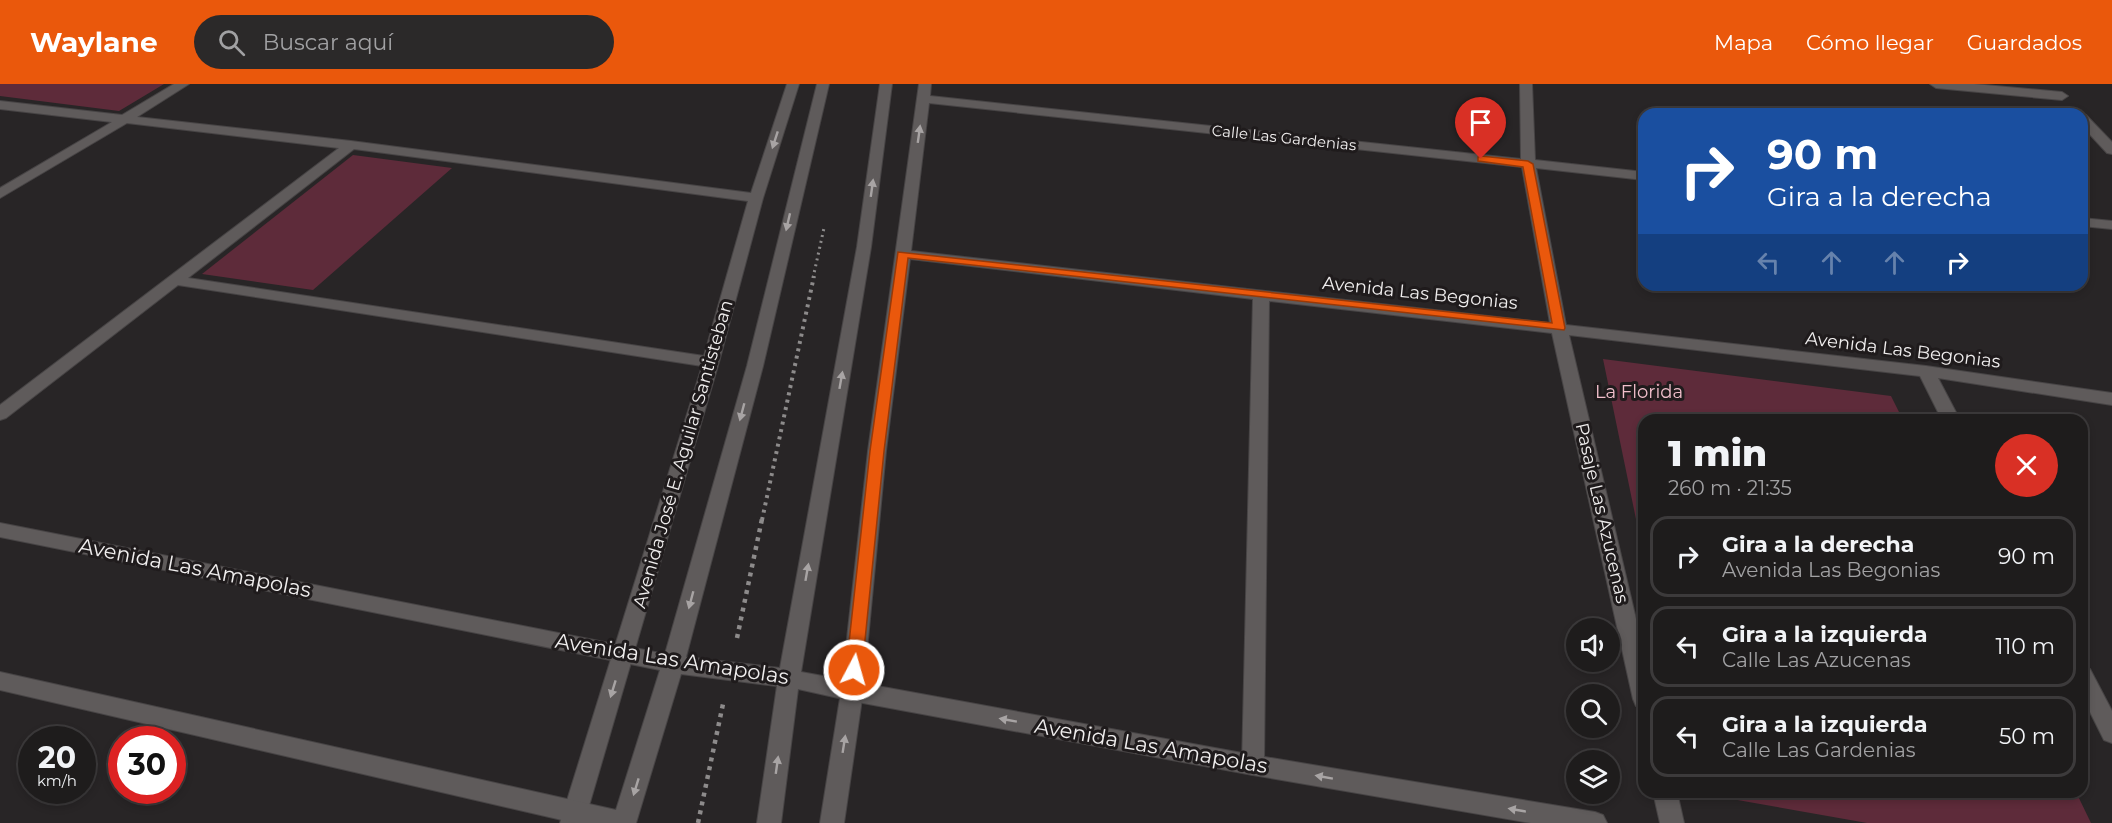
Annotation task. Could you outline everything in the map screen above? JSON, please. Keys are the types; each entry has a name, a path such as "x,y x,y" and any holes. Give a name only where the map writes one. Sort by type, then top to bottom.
{"street":[{"path":"0,194 183,84"},
{"name":"Avenida José E. Aguilar Santisteban","path":"574,818 711,362 756,198 793,84"},
{"path":"0,681 574,818 624,823 673,664 755,366 823,84"},
{"path":"769,823 789,678 864,247 886,84"},
{"name":"Pasaje Las Azucenas","path":"1526,84 1528,164 1559,328 1638,673"},
{"path":"1936,84 2062,96"},
{"path":"2051,84 2073,108"},
{"path":"832,823 852,692 877,451 924,91"},
{"name":"Calle Las Gardenias","path":"924,91 1638,175"},
{"path":"0,105 351,145 756,198"},
{"path":"2088,124 2112,150"},
{"path":"0,414 351,145"},
{"path":"2088,223 2112,225"},
{"name":"Avenida Las Begonias","path":"902,254 1926,371 2112,399"},
{"path":"174,280 711,362"},
{"path":"1253,765 1261,294"},
{"path":"1926,371 1948,414"},
{"name":"Avenida Las Amapolas","path":"0,530 673,664 789,678 852,692 1253,765 1595,823"},
{"path":"2088,687 2112,733"},
{"path":"1666,798 1672,823"}],"path":[{"path":"698,823 825,223"}],"green space":[{"path":"0,84 164,84 119,111 0,96"},
{"path":"353,155 452,168 313,290 202,274"},
{"name":"La Florida","path":"1603,359 1891,396 1900,414 1638,414 1638,529"},
{"path":"1726,798 2079,798 2091,823 1867,823"}],"route":[{"path":"854,670 877,451 902,254 1559,328 1528,164 1481,159"}]}
